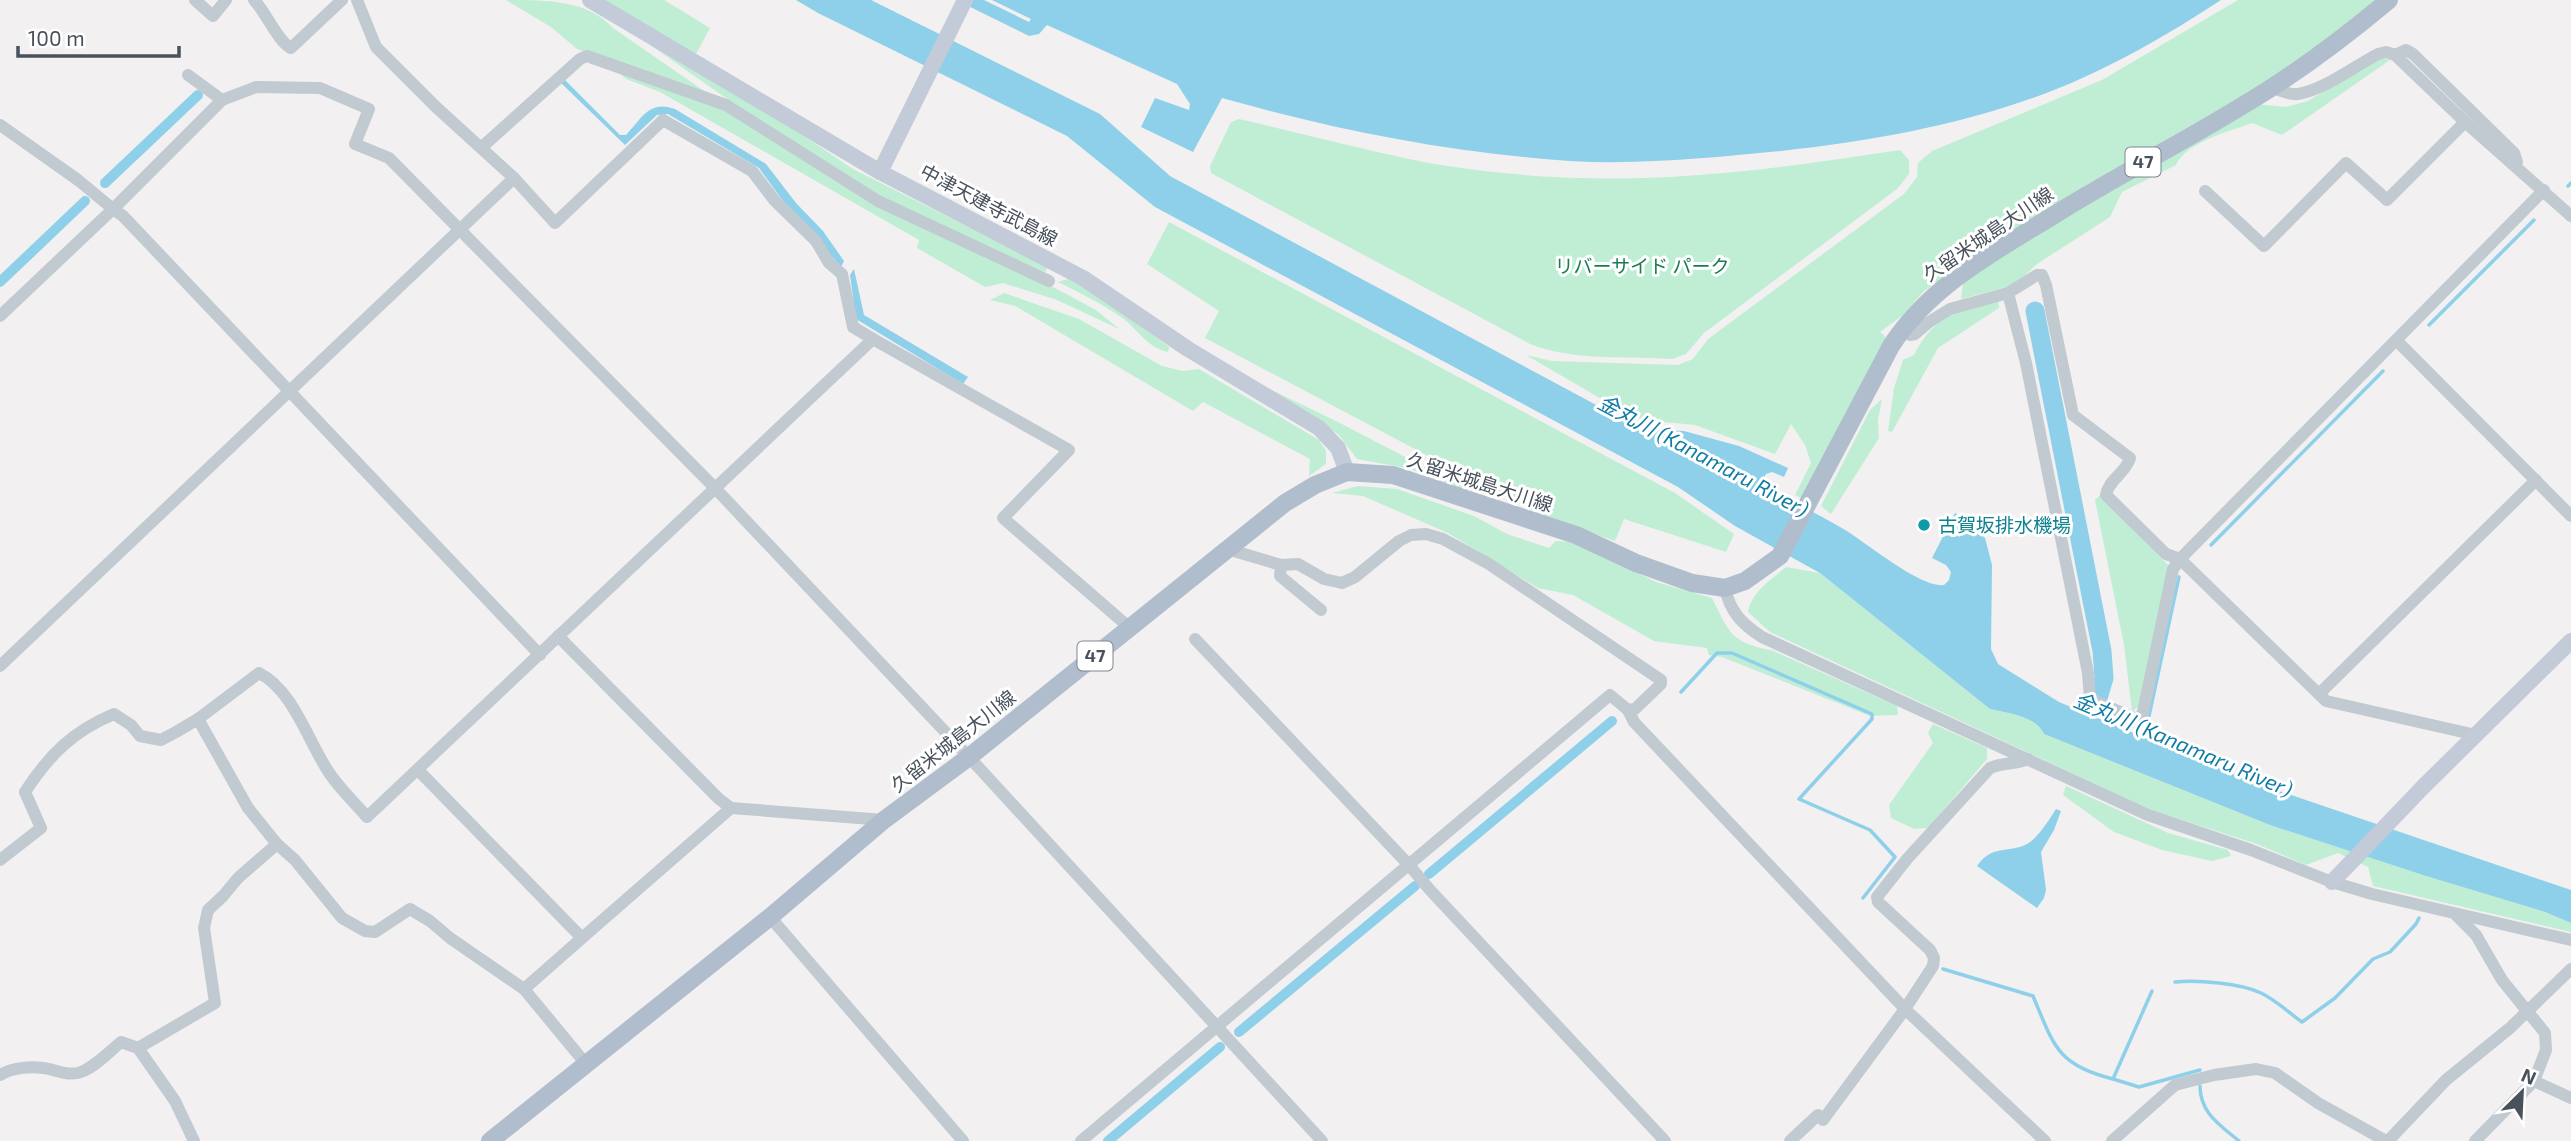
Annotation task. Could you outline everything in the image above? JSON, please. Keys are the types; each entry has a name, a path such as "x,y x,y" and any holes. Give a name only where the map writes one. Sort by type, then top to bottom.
{"main road":[{"name":"中津天建寺武島線","path":"590,0 1083,278 1140,314 1188,349 1320,428 1338,448 1347,472"},
{"path":"882,167 965,0"},
{"name":"久留米城島大川線","path":"491,1141 771,917 884,821 970,757 1285,503 1315,485 1347,472 1393,475 1576,535 1636,563 1692,583 1725,587 1745,581 1780,556 1902,330 1928,300 1972,266 2095,190 2272,87 2319,55 2389,0"},
{"path":"2332,882 2423,787 2571,641"}],"street":[{"path":"195,0 212,16 226,0"},
{"path":"254,0 284,44 291,48 342,0"},
{"path":"357,0 376,47 436,107 514,178 555,223 663,120 752,171 775,201 816,240 829,263 842,274 853,327 1069,450 1003,518 1130,628"},
{"path":"2395,55 2406,50 2413,54 2514,153 2517,167"},
{"path":"2272,87 2284,93 2297,94 2314,89 2378,54 2386,52 2395,55 2465,122 2571,216"},
{"path":"482,147 580,59 587,56 726,105 878,201 1049,281"},
{"path":"188,75 222,100"},
{"path":"0,316 113,209 222,100 257,87 320,88 369,109 355,144 389,158 714,487 970,757 1322,1141"},
{"path":"2205,191 2264,246 2346,163 2387,200 2465,122"},
{"path":"0,125 78,180 123,216 540,655"},
{"path":"0,666 514,178"},
{"path":"2008,293 2026,363 2088,673 2090,699 2139,720 2143,712 2173,569 2180,559 2544,190"},
{"path":"1902,330 1910,335 1915,334 1929,321 1950,309 2008,293 2037,275 2042,275 2073,415 2130,458 2128,465 2106,489 2106,495 2166,554 2180,559 2326,701 2476,735"},
{"path":"0,859 41,828 25,792 37,773 74,735 89,724 114,714 131,725 140,736 161,740 198,719 259,673 272,680 295,712 330,775 367,817 873,339"},
{"path":"2397,341 2571,516"},
{"path":"2319,694 2536,480"},
{"path":"1227,549 1282,565 1298,564 1324,579 1342,583 1355,578 1399,541 1411,535 1426,534 1443,540 1489,564 1661,680 1661,684 1634,709 1628,710"},
{"path":"1282,565 1280,576 1321,610"},
{"path":"1725,587 1728,602 1735,615 1745,626 1762,637 2148,815 2251,850 2332,882 2456,915 2571,940"},
{"path":"558,636 719,799 731,807 884,821"},
{"path":"1195,639 1665,1141"},
{"path":"1081,1141 1610,695 1628,710 1634,723 1905,1009 2045,1141"},
{"path":"198,719 248,808 276,844 295,860 342,918 365,931 375,932 410,909 524,989 586,1064"},
{"path":"1790,1141 1818,1115 1823,1120 1927,978 1934,958 1930,950 1878,902 1877,897 1907,859 1990,768 1999,764 2018,764 2028,759"},
{"path":"418,770 582,938"},
{"path":"524,989 731,807"},
{"path":"138,1048 215,1003 204,928 208,910 276,844"},
{"path":"2456,915 2476,935 2502,980 2545,1033 2546,1050 2534,1081 2475,1141"},
{"path":"771,917 962,1141"},
{"path":"2112,1141 2175,1085 2214,1075 2256,1069 2274,1073 2318,1103 2387,1141 2446,1080 2526,1012 2571,969"},
{"path":"0,1075 7,1070 24,1068 44,1068 63,1073 80,1072 121,1042 138,1048 175,1101 194,1141"},
{"path":"2534,1081 2571,1098"}],"green space":[{"path":"506,0 551,1 591,12 710,95 577,49 551,27"},
{"path":"604,0 664,0 710,28 696,54"},
{"path":"2238,0 2378,0 2283,73 2088,184 1924,291 1903,315 1880,332 1886,337 1804,499 1795,495 1811,463 1805,445 1791,424 1775,454 1695,425 1644,420 1526,355 1552,361 1678,365 1693,359 1708,339 1904,194 1917,177 1918,163 1932,151 2102,80"},
{"path":"633,33 789,126 853,169 1048,267 1045,272 937,225 874,193 782,136"},
{"path":"2380,58 2390,60 2282,135 2252,123 2199,144 2181,157 2176,165 2122,192 2110,217 2037,264 2015,285 1961,299 1963,284 1975,271 2256,104 2286,107 2308,101"},
{"path":"614,69 720,107 950,241 1057,289 1096,310 1119,329 1057,300 1003,283 985,287 917,248 919,240 660,92 626,79"},
{"name":"リバーサイド パーク","path":"1239,119 1409,159 1518,174 1623,178 1702,175 1900,150 1909,160 1909,174 1897,189 1704,333 1686,354 1672,359 1600,357 1564,353 1530,344 1211,173 1210,166 1231,122"},
{"path":"1169,222 1675,493 1734,534 1726,552 1624,519 1615,541 1536,513 1205,338 1219,311 1147,264"},
{"path":"1068,279 1097,294 1169,347 1168,352 1154,347 1113,312 1058,282"},
{"path":"1004,293 1079,319 1162,366 1183,371 1199,369 1319,440 1326,451 1326,464 1309,476 1310,459 1203,402 1193,411 1015,306 990,300"},
{"path":"1998,300 1999,308 1938,348 1892,432 1888,431 1894,388 1903,360 1914,355 1930,331 1948,317"},
{"path":"1263,386 1482,497 1411,469 1357,459 1338,434"},
{"path":"1882,399 1878,420 1879,438 1831,514 1821,506 1870,410"},
{"path":"1358,486 1397,489 1474,516 1507,534 1549,548 1556,541 1574,542 1656,582 1712,598 1728,628 1739,639 1747,644 1771,650 1897,706 1898,715 1870,716 1722,657 1709,655 1707,648 1654,641 1573,595 1538,588 1448,533 1363,496 1332,493"},
{"path":"2100,495 2168,565 2141,705 2132,711 2124,645 2095,500"},
{"path":"1786,567 1820,573 1990,709 2028,719 2044,734 2270,825 2545,912 2571,923 2571,932 2373,886 2368,867 2338,853 2306,865 2257,844 2151,810 1770,632 1748,612 1758,592"},
{"path":"1933,724 1987,748 1987,759 1928,828 1914,829 1891,818 1889,805 1933,743 1928,733"},
{"path":"2066,786 2168,833 2228,850 2231,856 2212,861 2162,850 2114,832 2063,795"}],"water":[{"name":"金丸川 (Kanamaru River)","path":"796,0 871,0 1100,114 1170,176 1641,429 1684,431 1739,446 1788,468 1784,477 1772,472 1766,474 1763,479 1767,488 1840,527 1906,571 1933,584 1944,585 1949,580 1951,572 1946,565 1932,558 1955,513 1972,522 1985,538 1992,565 1991,649 1998,664 2059,702 2247,780 2571,890 2571,923 2545,912 2270,825 2044,734 2028,719 1990,709 1820,573 1735,526 1678,487 1155,207 1067,136"},
{"path":"956,0 984,0 1029,22 1031,19 992,0 2221,0 2159,39 2094,73 2017,104 1984,114 1883,137 1815,147 1702,158 1623,162 1570,161 1438,146 1351,130 1222,98 1193,152 1141,127 1155,98 1189,110 1190,104 1177,84 1047,25 1039,34 1029,36"},
{"path":"564,79 620,135 626,135 647,112 666,107 675,109 766,164 796,203 823,231 844,261 841,267 783,201 759,168 668,114 657,115 625,145 560,82"},
{"path":"854,269 864,315 968,377 963,384 856,319 850,275"},
{"path":"2056,809 2061,811 2041,852 2046,890 2037,908 1977,866 1994,852 2027,844 2043,828"}],"waterway":[{"path":"105,183 198,95"},
{"path":"2568,186 2571,183"},
{"path":"0,282 85,201"},
{"path":"2429,325 2534,220"},
{"name":"金丸川 (Kanamaru River)","path":"2035,311 2102,651 2104,678 2098,698"},
{"path":"2211,545 2383,371"},
{"name":"金丸川 (Kanamaru River)","path":"2149,716 2179,577"},
{"path":"1681,692 1717,653 1732,653 1872,714 1872,719 1799,799 1870,830 1895,857 1863,898"},
{"path":"1429,874 1612,721"},
{"path":"1239,1032 1415,886"},
{"path":"2175,982 2219,983 2252,990 2272,999 2302,1022 2335,998 2373,959 2390,952 2419,918"},
{"path":"1943,969 2033,996 2046,1028 2060,1051 2080,1067 2113,1079 2152,991"},
{"path":"1108,1141 1220,1047"},
{"path":"2113,1079 2139,1087 2200,1070"},
{"path":"2200,1086 2207,1111 2239,1141"}],"place":[{"name":"古賀坂排水機場","path":"1924,525"}]}
